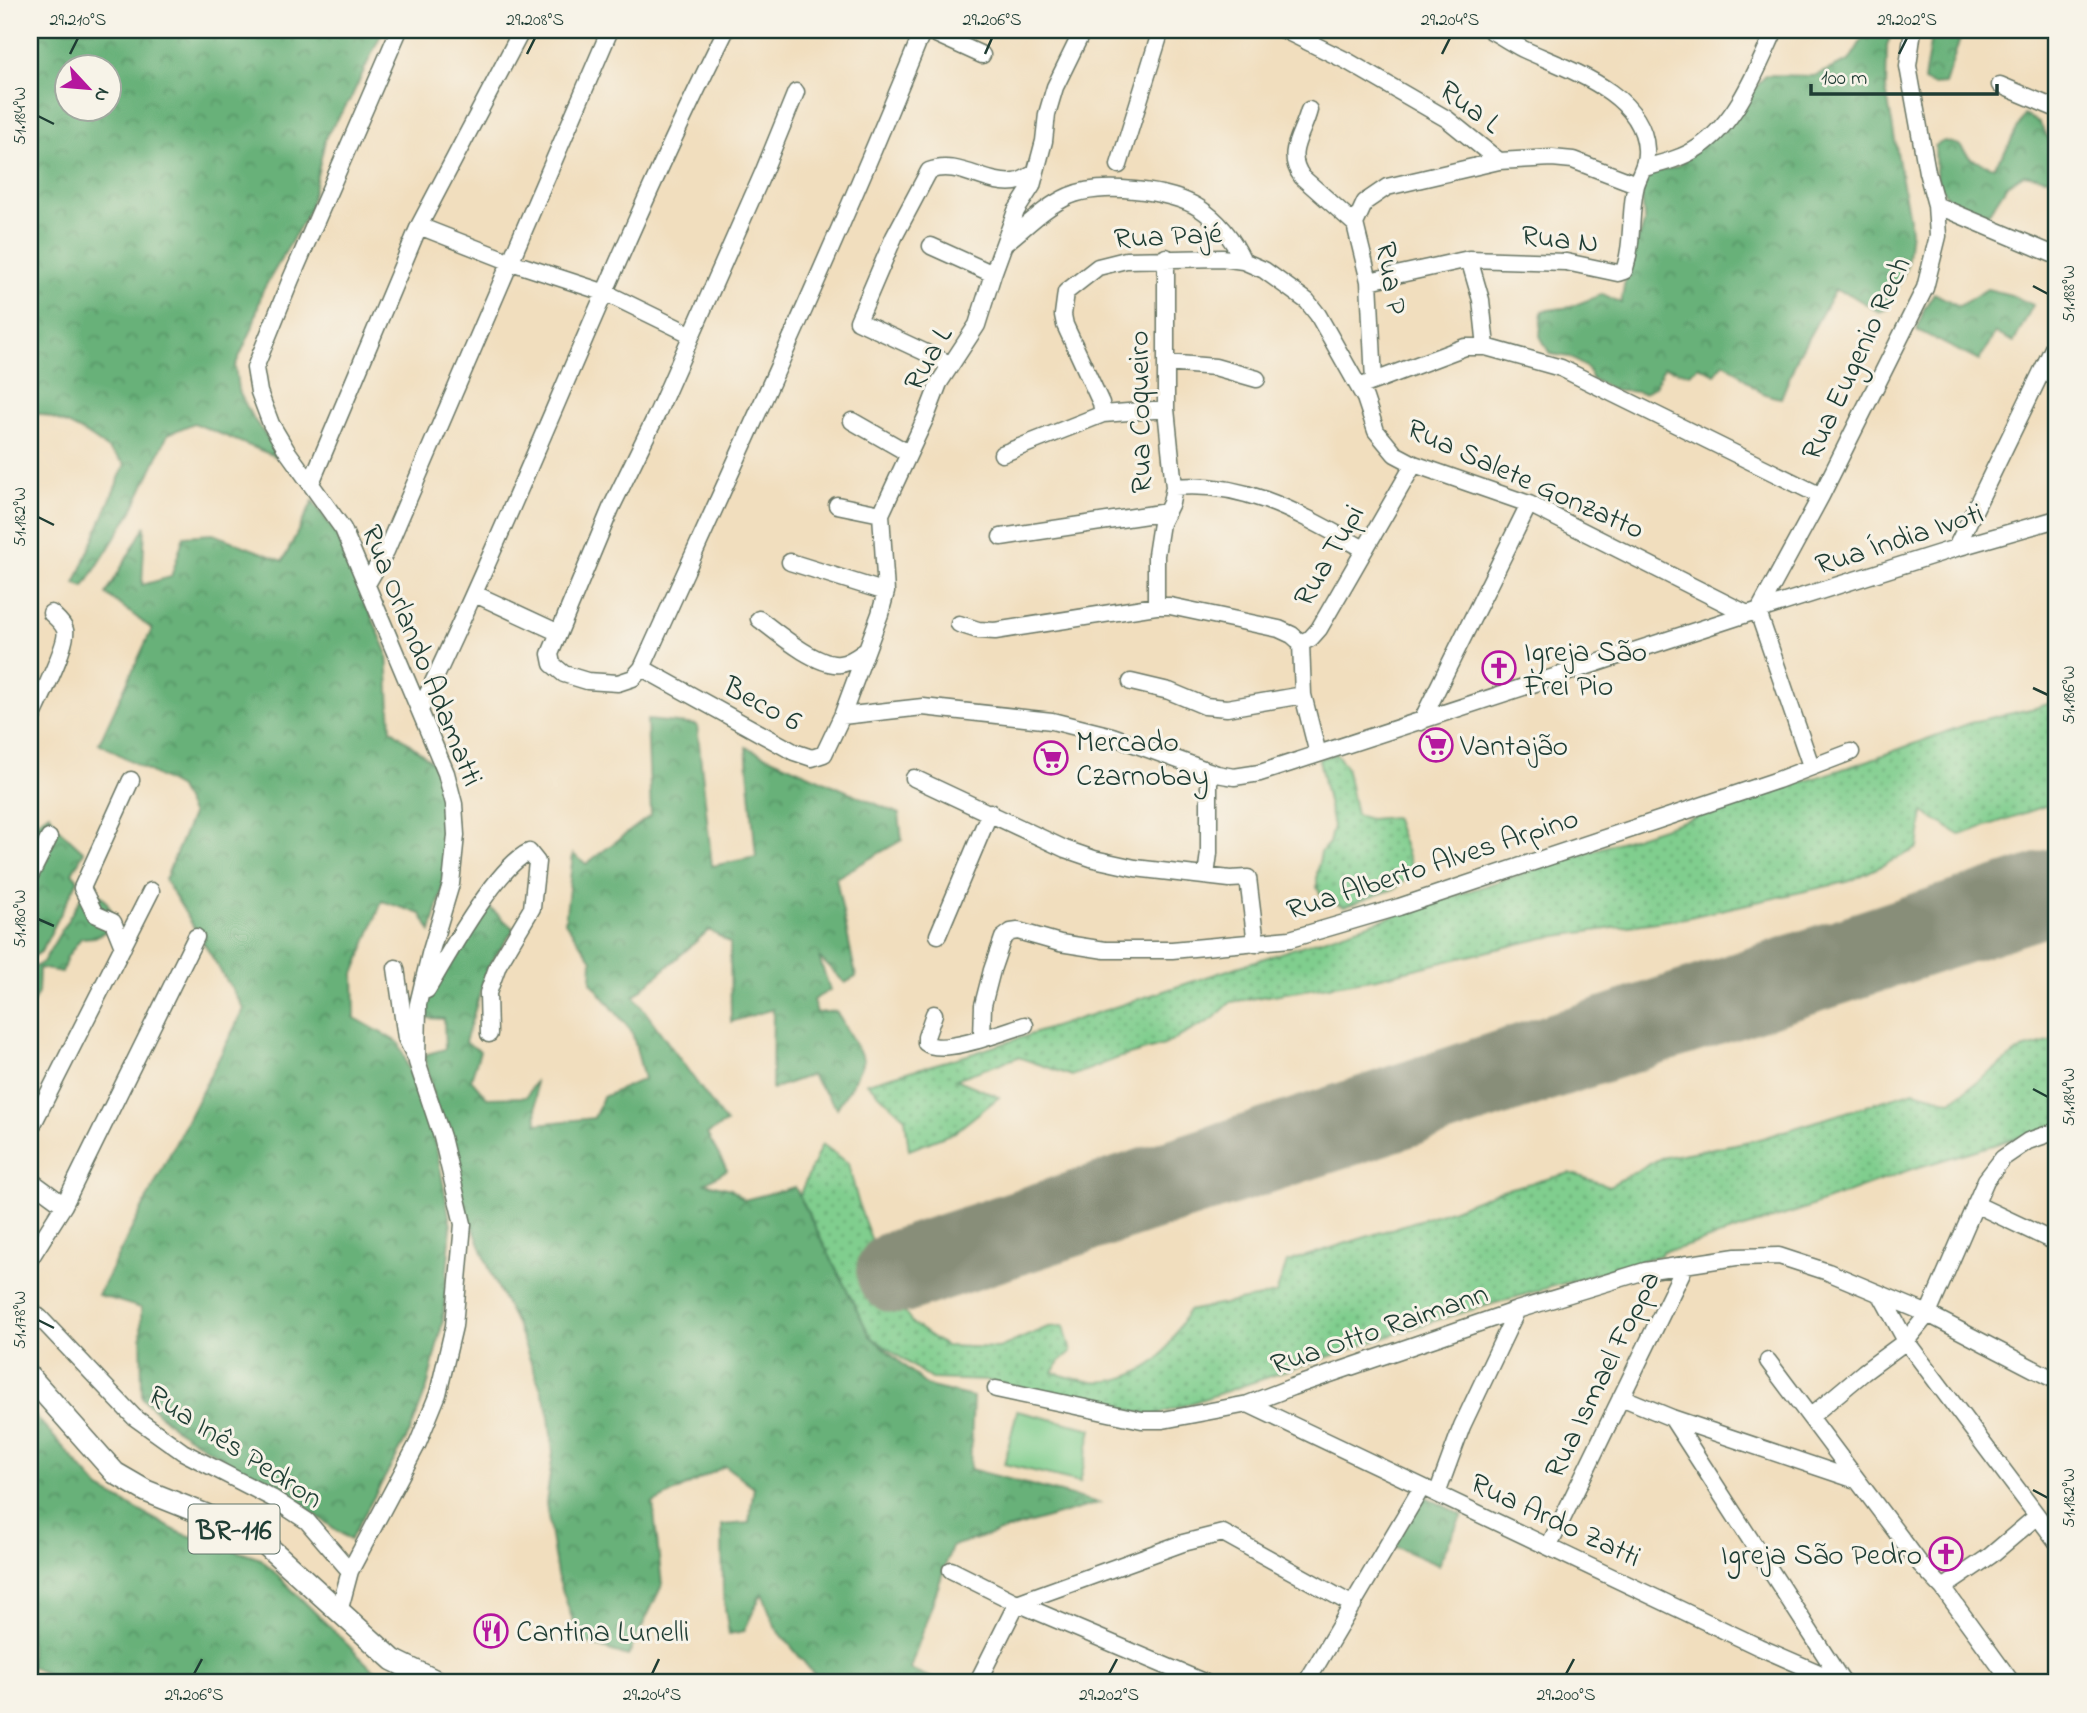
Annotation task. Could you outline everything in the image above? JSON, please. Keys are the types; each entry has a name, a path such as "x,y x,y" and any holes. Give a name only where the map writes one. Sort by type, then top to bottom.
{"main road":[{"name":"BR-116","path":"30,1377 115,1473 146,1491 265,1544 393,1660 440,1683"}],"street":[{"name":"Rua Orlando Adamatti","path":"339,1612 350,1571 418,1443 438,1394 454,1326 463,1224 442,1137 417,1062 418,1004 451,884 456,835 454,804 446,773 343,529 271,424 259,392 255,368 290,279 399,30"},
{"path":"311,483 419,226 522,30"},
{"path":"367,584 386,551 610,30"},
{"path":"420,710 475,594 699,83 726,30"},
{"name":"Rua L","path":"842,716 886,592 881,514 939,383 977,325 1016,211 1032,186 1055,87 1083,30"},
{"path":"1119,165 1161,30"},
{"name":"Rua L","path":"1284,30 1347,61 1447,119 1499,161 1552,158 1573,160 1636,184"},
{"path":"1490,30 1588,77 1631,111 1644,139 1644,168 1671,161 1700,147 1724,124 1743,94 1775,30"},
{"name":"Rua Eugenio Rech","path":"1752,613 1821,496 1925,288 1938,236 1937,205 1927,172 1908,66 1913,30"},
{"path":"796,92 743,220 557,632 550,654 552,664 564,674 587,681 618,682 633,678 642,668 786,352 827,252 881,134 935,32 982,55"},
{"path":"2000,85 2057,109"},
{"path":"1309,110 1293,155 1295,168 1355,223"},
{"name":"Rua P","path":"1366,384 1369,281 1355,223 1365,202 1387,187 1499,161"},
{"path":"950,363 858,321 912,200 929,171 938,167 948,167 998,181 1017,182 1035,173"},
{"name":"Rua N","path":"1369,281 1469,259 1566,262 1618,273 1624,271 1636,184 1644,168"},
{"path":"1004,244 1046,209 1069,196 1110,187 1170,197 1196,206 1233,240 1243,261"},
{"path":"1937,205 2057,256"},
{"path":"419,226 511,262 606,293 690,334"},
{"path":"931,246 993,274"},
{"name":"Rua Pajé","path":"1103,414 1101,403 1065,325 1063,315 1066,292 1081,278 1110,262 1166,257 1243,261"},
{"name":"Rua Coqueiro","path":"1156,606 1156,555 1161,523 1174,488 1166,409 1166,257"},
{"path":"1469,259 1481,300 1486,346"},
{"name":"Rua Salete Gonzatto","path":"1243,261 1264,270 1307,301 1366,384 1376,432 1395,454 1414,464 1529,504 1752,613"},
{"path":"1956,548 2057,340"},
{"path":"1366,384 1465,347 1486,346 1561,369 1821,496"},
{"path":"1166,363 1215,367 1257,379"},
{"path":"1002,454 1103,414 1166,409"},
{"path":"852,421 908,453"},
{"name":"Rua Tupi","path":"1318,754 1303,695 1301,643 1311,638 1319,629 1414,464"},
{"path":"1174,488 1194,485 1219,487 1268,499 1294,510 1364,549"},
{"path":"1421,722 1529,504"},
{"path":"837,505 881,514"},
{"path":"1001,537 1167,512"},
{"name":"Rua Índia Ivoti","path":"842,716 923,707 1052,721 1112,736 1209,771 1234,777 1260,773 1752,613 2057,519"},
{"path":"790,562 886,592"},
{"path":"475,594 557,632"},
{"path":"959,624 978,630 995,631 1170,606 1279,629 1301,643"},
{"path":"30,722 66,633 63,625 51,613"},
{"path":"1752,613 1811,766"},
{"path":"759,619 814,657 828,663 838,664 864,652"},
{"name":"Beco 6","path":"642,668 743,726 794,752 813,758 824,754 842,716"},
{"path":"1131,682 1169,691 1205,706 1227,708 1303,695"},
{"name":"Rua Alberto Alves Arpino","path":"982,1038 984,1005 1003,938 1011,932 1018,931 1060,943 1105,950 1172,950 1290,939 1399,907 1778,780 1851,752"},
{"path":"1206,876 1209,853 1209,771"},
{"path":"914,778 1065,849 1094,859 1136,868 1248,878 1256,944"},
{"path":"123,947 113,922 95,914 82,888 131,780"},
{"path":"938,934 990,812"},
{"path":"30,876 50,838"},
{"path":"418,1004 484,899 504,874 529,852 537,862 532,908 498,965 488,993 489,1034"},
{"path":"30,1130 152,891"},
{"path":"30,1259 64,1205 196,937"},
{"path":"396,968 407,1038 417,1062"},
{"path":"934,1014 926,1037 926,1043 930,1046 954,1045 1025,1025"},
{"path":"1810,1417 1906,1341 1928,1314 1986,1180 2003,1158 2028,1141 2057,1131"},
{"path":"30,1180 64,1205"},
{"path":"1975,1203 2057,1243"},
{"name":"Rua Otto Raimann","path":"996,1389 1142,1420 1163,1420 1248,1405 1292,1387 1517,1310 1645,1271 1736,1256 1779,1256 1828,1272 1928,1314 2057,1381"},
{"name":"Rua Ismael Foppa","path":"1549,1546 1685,1264"},
{"path":"1881,1295 1906,1341 2057,1542"},
{"name":"Rua Inês Pedron","path":"30,1310 134,1417 183,1452 272,1498 307,1521 350,1571"},
{"path":"1306,1683 1353,1605 1429,1490 1517,1310"},
{"path":"1768,1361 2012,1683"},
{"path":"1621,1397 1672,1418 1856,1480"},
{"name":"Rua Ardo Zatti","path":"1248,1405 1759,1647 1842,1683"},
{"path":"1672,1418 1842,1683"},
{"path":"1942,1588 1990,1556 2037,1516"},
{"path":"977,1683 1017,1603 1183,1543 1223,1533 1353,1605"},
{"path":"951,1570 1017,1603 1206,1683"}],"green space":[{"path":"30,30 383,30 351,98 326,136 309,211 262,292 252,329 235,366 238,390 252,417 284,460 194,423 168,434 132,511 84,587 75,584 125,464 81,431 30,411"},
{"path":"1868,30 1893,30 1887,45 1886,90 1911,230 1907,266 1887,309 1879,312 1849,294 1835,290 1798,356 1781,398 1755,388 1724,363 1715,374 1699,366 1690,374 1664,367 1655,386 1645,393 1612,389 1592,379 1588,369 1570,357 1550,354 1540,336 1542,311 1570,307 1603,294 1621,303 1629,260 1644,223 1642,189 1645,179 1656,172 1680,165 1748,97 1766,75 1814,76 1849,61"},
{"path":"1932,30 1963,30 1945,84 1932,85 1924,81"},
{"path":"2024,115 2039,122 2057,153 2057,176 2046,178 2024,174 2007,185 1987,216 1958,206 1941,188 1937,177 1935,146 1944,141 1959,145 1972,160 1994,167 2008,147"},
{"path":"1987,289 2011,295 2033,305 2014,342 1995,333 1979,361 1917,330 1924,309 1934,293 1959,306"},
{"path":"313,501 336,534 387,652 391,729 436,765 446,826 444,883 431,932 421,914 382,901 354,974 355,1018 399,1043 435,1140 451,1226 443,1320 427,1388 410,1432 350,1540 280,1489 230,1463 173,1427 142,1398 141,1308 98,1295 244,1009 165,880 192,815 179,788 99,743 152,629 106,594 145,526 142,585 171,577 184,536 213,534 283,561"},
{"path":"2057,701 2057,802 1960,835 1923,812 1918,848 1850,881 1685,918 1543,938 1377,978 1231,1002 1213,1019 1164,1045 1118,1058 1072,1076 1018,1057 956,1079 999,1097 955,1132 909,1150 905,1118 867,1083 968,1055 1864,762 1976,721"},
{"path":"647,720 697,725 712,866 756,857 746,747 899,814 902,840 836,878 856,977 845,983 819,957 830,990 813,1000 817,1013 836,1011 864,1060 837,1108 811,1075 772,1089 773,1009 731,1022 730,943 709,930 634,996 726,1123 707,1134 727,1170 705,1183 731,1189 744,1200 795,1187 870,1336 927,1386 973,1397 970,1469 1099,1503 952,1546 910,1669 942,1683 821,1683 776,1628 762,1593 744,1631 729,1634 723,1595 722,1525 749,1523 754,1487 725,1466 653,1503 662,1585 628,1656 580,1641 557,1575 546,1503 553,1453 548,1408 518,1328 493,1278 467,1212 424,1055 445,1049 444,1019 428,1018 426,1000 486,904 514,929 488,967 465,1042 480,1051 471,1079 487,1098 526,1097 535,1082 537,1124 594,1118 603,1097 644,1079 632,1032 591,982 592,960 565,922 573,854 586,864 651,815"},
{"path":"1336,754 1346,766 1356,815 1370,819 1394,817 1414,873 1396,888 1344,907 1322,897 1317,887 1321,852 1329,843 1333,826 1319,759"},
{"path":"49,813 60,830 84,852 72,873 78,880 41,952 30,958 30,853 35,854 44,837 33,825"},
{"path":"89,884 105,899 115,917 110,929 95,937 81,938 67,957 62,972 39,968 38,993 30,1008 30,970 43,962"},
{"path":"2057,1040 2057,1126 1909,1170 1798,1211 1677,1249 1662,1251 1661,1255 1437,1320 1153,1416 989,1381 931,1379 870,1336 799,1196 822,1144 848,1163 860,1209 891,1294 913,1324 945,1346 999,1348 1048,1327 1064,1326 1071,1352 1058,1363 1053,1372 1080,1380 1106,1381 1131,1375 1156,1361 1169,1345 1188,1311 1276,1294 1287,1262 1451,1210 1499,1191 1570,1173 1609,1186 1661,1158 1756,1140 1914,1091 1951,1101 2022,1049"},
{"path":"30,1410 100,1489 178,1532 261,1559 369,1666 397,1683 66,1683 30,1666"},
{"path":"1017,1411 1092,1429 1080,1482 1004,1464"},
{"path":"1422,1495 1462,1515 1438,1565 1394,1546"}],"runway":[{"path":"898,1272 2057,890"}],"place":[{"name":"Igreja São Frei Pio","path":"1499,668"},
{"name":"Vantajão","path":"1436,745"},
{"name":"Mercado Czarnobay","path":"1051,758"},
{"name":"Igreja São Pedro","path":"1946,1554"},
{"name":"Cantina Lunelli","path":"491,1631"}]}
